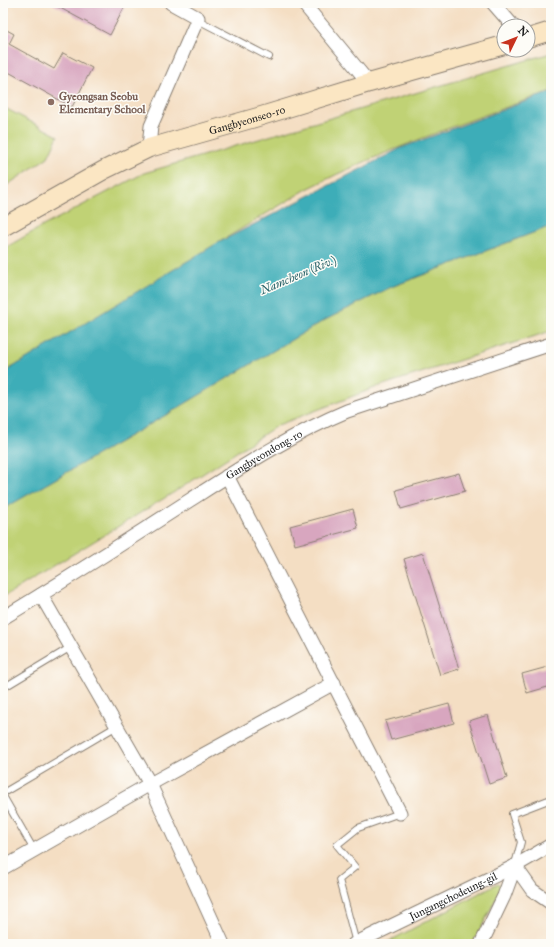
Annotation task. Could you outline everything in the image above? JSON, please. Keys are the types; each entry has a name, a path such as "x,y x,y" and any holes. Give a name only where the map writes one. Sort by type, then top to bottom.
{"street":[{"path":"149,148 151,126 198,20 198,18 171,3"},
{"path":"303,3 369,82"},
{"path":"493,3 506,18"},
{"path":"536,36 551,32"},
{"name":"Gangbyeonseo-ro","path":"3,227 104,170 149,148 258,117 369,82 496,47"},
{"name":"Gangbyeondong-ro","path":"3,618 227,476 311,428 347,410 551,344"},
{"path":"227,476 400,813"},
{"path":"41,595 150,784 223,944"},
{"path":"3,868 150,784 334,683"},
{"name":"Jungangchodeung-gil","path":"355,944 515,866 551,845"},
{"path":"515,866 532,890 551,903"},
{"path":"481,944 504,896 515,866"}],"lane":[{"path":"198,20 269,57"},
{"path":"3,688 71,647"},
{"path":"3,793 117,726"},
{"path":"3,796 34,850"},
{"path":"515,866 521,842 512,814 551,799"},
{"path":"355,944 339,880 355,867 337,845 358,828 400,813"}],"green space":[{"path":"551,53 551,91 397,148 307,189 3,373 3,249 43,226 144,173"},
{"path":"3,107 58,136 48,157 3,188"},
{"path":"551,226 551,331 377,387 278,425 181,488 3,597 3,509 171,412 323,321 391,287"},
{"path":"498,883 502,887 473,944 384,944"}],"water":[{"name":"Namcheon (Riv.)","path":"551,92 551,226 391,287 323,321 171,412 3,509 3,373 214,245 401,148"}],"building":[{"path":"51,3 125,3 126,4 110,35"},
{"path":"5,29 14,34 9,44 54,69 63,53 92,68 72,107 3,69 3,34"},
{"path":"459,473 465,491 401,509 396,490"},
{"path":"353,509 358,528 295,545 290,526"},
{"path":"423,553 459,669 440,675 404,559"},
{"path":"551,666 551,686 527,693 522,674"},
{"path":"449,704 454,723 391,740 385,721"},
{"path":"488,715 507,778 489,784 469,721"}],"place":[{"name":"Gyeongsan Seobu Elementary School","path":"51,102"}]}
